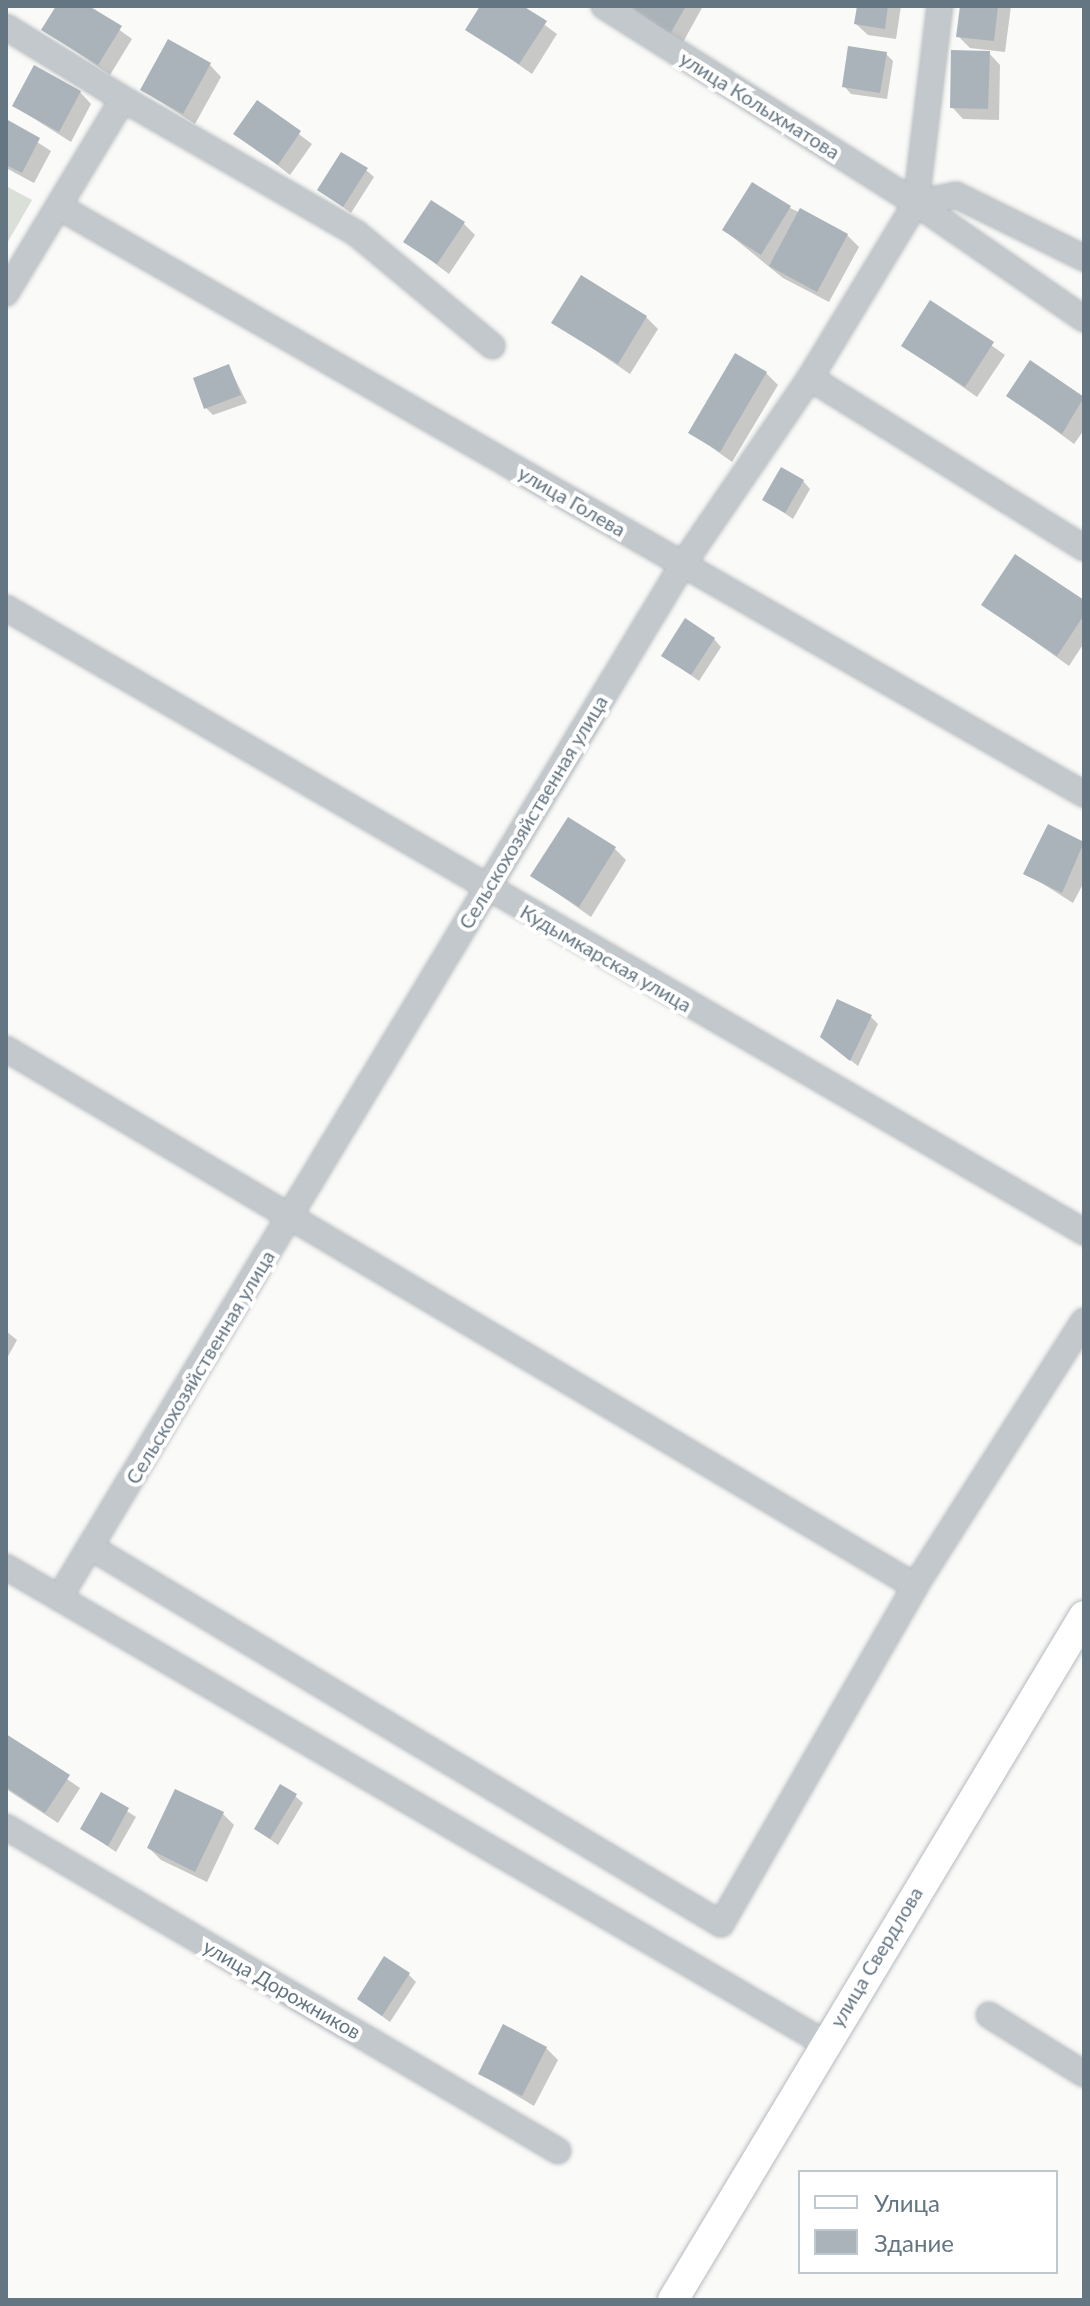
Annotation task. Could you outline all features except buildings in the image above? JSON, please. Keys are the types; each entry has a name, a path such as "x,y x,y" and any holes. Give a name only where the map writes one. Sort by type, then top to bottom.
{"main road":[{"name":"улица Свердлова","path":"673,2300 1084,1616"}],"street":[{"name":"улица Колыхматова","path":"604,6 916,203 1084,319"},
{"name":"Сельскохозяйственная улица","path":"59,1598 92,1548 683,564 810,378 916,203 940,6"},
{"path":"6,27 123,99 356,233 492,346"},
{"path":"6,293 61,208 123,99"},
{"path":"916,203 956,195 1084,258"},
{"name":"улица Голева","path":"61,208 1084,794"},
{"path":"810,378 1084,548"},
{"name":"Кудымкарская улица","path":"6,608 486,890 1084,1232"},
{"path":"6,1049 915,1586"},
{"path":"92,1548 721,1924 915,1586 1084,1321"},
{"path":"6,1567 825,2043"},
{"name":"улица Дорожников","path":"6,1827 558,2151"},
{"path":"989,2015 1084,2074"}],"shaded area":[{"path":"6,186 32,200 6,245"}]}
